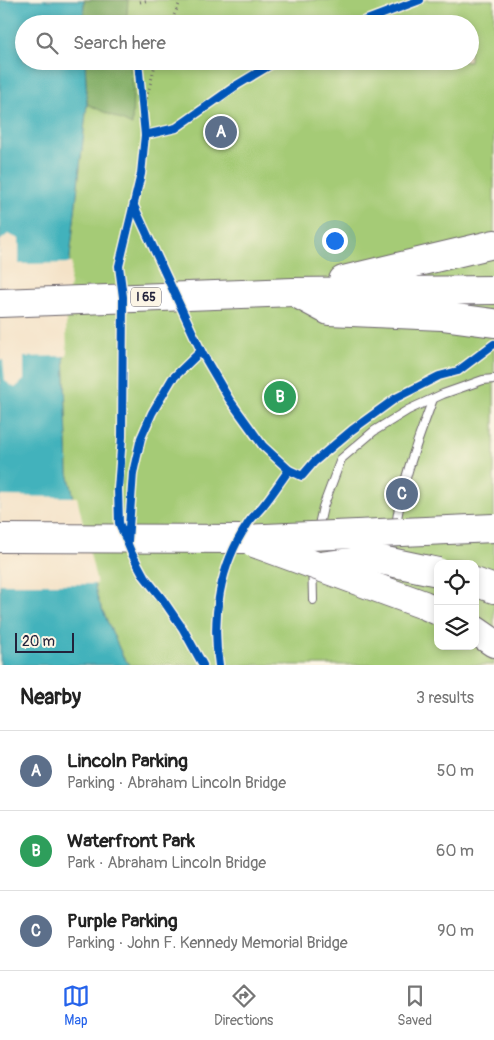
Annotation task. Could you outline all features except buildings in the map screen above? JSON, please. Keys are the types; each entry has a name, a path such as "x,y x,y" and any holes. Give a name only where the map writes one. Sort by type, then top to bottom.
{"highway":[{"path":"293,292 494,244"},
{"path":"293,292 494,290"},
{"name":"I 65","path":"0,303 293,292 329,311 442,316 494,323"},
{"path":"0,538 243,539 494,528"},
{"path":"243,539 434,609"},
{"path":"317,567 376,559 434,571"},
{"path":"479,583 494,589"},
{"path":"479,633 494,643"}],"lane":[{"path":"312,600 312,556 323,507 341,459 374,431 408,410 483,380 494,379"},
{"path":"395,539 398,511 414,451 432,399"},
{"path":"393,558 394,600"}],"path":[{"path":"140,4 149,0"},
{"path":"174,15 181,0"},
{"path":"143,116 154,70"},
{"path":"141,85 143,116"}],"green space":[{"path":"84,0 494,0 494,665 130,665 123,657 98,600 68,473 63,320 87,104 85,70 479,70 479,15 83,15"},
{"path":"84,0 128,0 127,15 83,15"},
{"path":"85,70 131,70 133,88 132,125 87,104"}],"water":[{"path":"0,0 84,0 83,15 15,15 15,70 85,70 87,104 63,320 68,473 98,600 123,657 130,665 0,665"}],"pier":[{"path":"8,234 19,239 19,264 72,263 66,320 67,356 24,357 24,380 15,388 5,381 3,360 0,360 0,241"},
{"path":"0,496 77,497 97,584 0,584"}],"cycle path":[{"path":"380,15 420,0"},
{"path":"139,70 145,135 141,174 119,266 123,297 122,437 118,489 119,523 144,576 183,629 203,665"},
{"path":"145,135 176,128 237,85 262,70"},
{"path":"134,206 202,353 229,399 263,446 289,470 302,476 314,462 352,430 396,398 439,376 458,371 494,344"},
{"path":"128,541 133,473 141,438 152,413 172,379 201,351"},
{"path":"219,665 216,629 217,611 224,574 230,557 249,522 289,470"}],"place":[{"name":"Lincoln Parking","path":"221,132"},
{"name":"Waterfront Park","path":"280,397"},
{"name":"Purple Parking","path":"402,494"}]}
